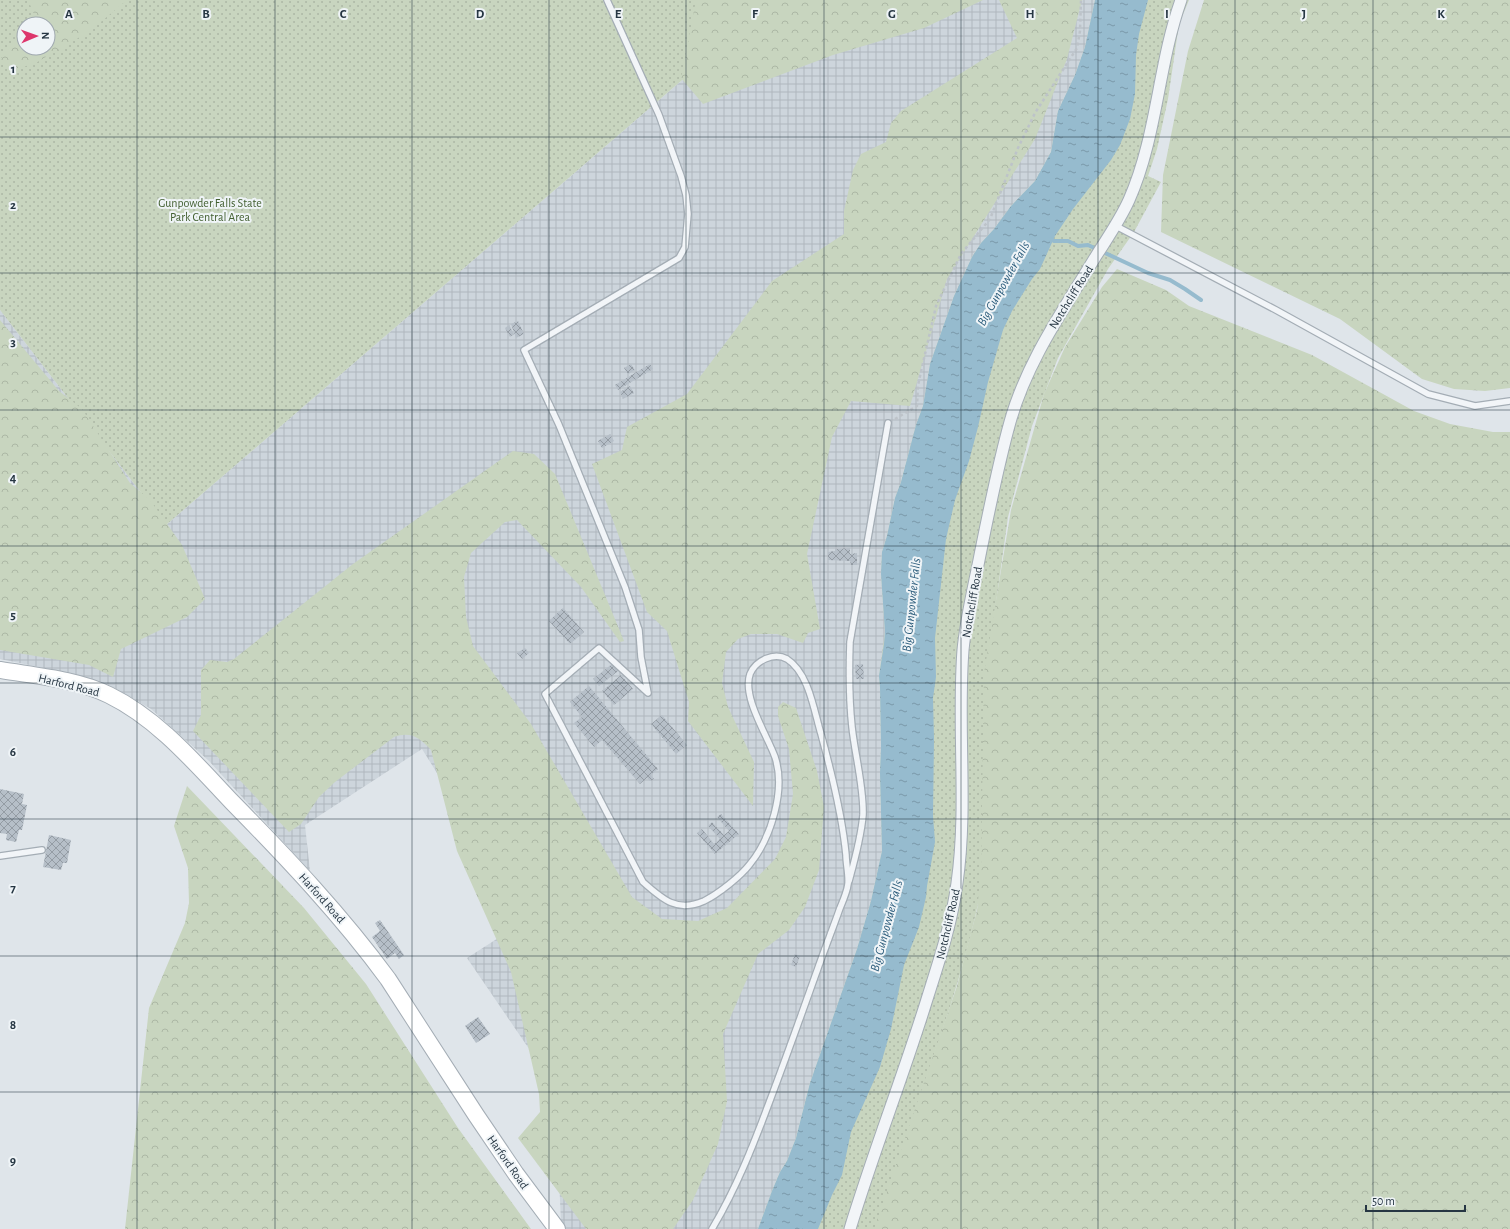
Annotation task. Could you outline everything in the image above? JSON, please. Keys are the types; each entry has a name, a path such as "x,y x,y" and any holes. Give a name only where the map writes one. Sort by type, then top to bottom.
{"main road":[{"name":"Harford Road","path":"0,670 67,682 108,695 127,705 144,717 190,758 327,903 359,941 388,979 516,1174 557,1229"}],"street":[{"name":"Notchcliff Road","path":"850,1229 862,1189 922,1018 953,910 958,880 962,817 962,695 964,649 968,615 996,480 1011,420 1032,364 1048,334 1116,226 1129,199 1144,158 1174,20 1182,0"}],"lane":[{"path":"606,0 659,115 681,176 686,195 688,214 685,247 679,258 524,350 560,425 625,587 639,630 641,657 648,692 599,648 545,694 642,882 660,898 672,904 687,906 703,901 721,891 750,865 766,838 776,809 779,784 776,760 765,732 751,704 749,690 750,674 758,662 772,656 785,658 798,668 808,688 830,768 843,826 848,885"},
{"path":"1116,226 1276,310 1428,394 1475,406 1510,401"},
{"path":"712,1229 728,1204 754,1145 848,885 859,845 863,814 852,726 849,674 850,642 888,423"},
{"path":"0,856 42,850"}],"path":[{"path":"888,423 917,406 918,385 936,306 961,254 990,219 1018,148 1035,113 1077,48 1080,31 1081,0"}],"shaded area":[{"path":"775,0 1095,0 1085,47 1075,75 1058,111 1051,152 1035,181 1011,206 994,229 981,243 972,257 954,296 930,364 923,406 895,498 882,552 881,574 885,632 879,676 882,851 871,901 857,949 810,1083 796,1138 787,1161 780,1172 772,1191 758,1229 566,1229 561,1223 555,1087 467,958 528,919 422,749 305,825 310,871 209,761 151,709 109,685 49,669 0,659 0,310 166,525"}],"green space":[{"name":"Gunpowder Falls State Park Central Area","path":"0,0 775,0 166,525 0,310"},
{"path":"28,0 127,0 90,31 56,51 56,16 34,16"},
{"path":"696,0 983,0 924,28 833,55 703,104 681,78"},
{"path":"999,0 1082,0 1067,59 1035,139 947,279 910,406 851,401 832,437 807,554 820,629 808,633 803,643 777,634 751,634 738,639 726,652 722,683 728,707 754,762 753,806 688,721 689,702 667,631 647,612 592,464 622,450 627,427 687,394 772,281 844,234 844,211 853,170 861,154 886,142 891,123 901,111 1017,38"},
{"path":"1095,0 1189,0 1179,24 1168,99 1157,149 1148,176 1161,182 1134,232 1108,269 1058,358 1032,426 1008,517 991,638 982,883 960,975 875,1229 758,1229 772,1191 780,1172 787,1161 796,1138 810,1083 857,949 871,901 882,851 879,676 885,632 881,574 882,552 895,498 923,406 930,364 954,296 972,257 981,243 994,229 1011,206 1035,181 1051,152 1058,111 1075,75 1085,47"},
{"path":"1204,0 1510,0 1510,388 1485,391 1454,389 1422,379 1340,319 1161,232 1163,175 1188,51"},
{"path":"16,42 16,56 48,56 34,64 14,69 0,63 0,60 8,48"},
{"path":"1117,269 1166,290 1189,306 1312,355 1414,411 1450,424 1493,432 1510,432 1510,1229 874,1229 957,986 977,910 981,874 984,673 1011,510 1044,394 1065,347 1102,287"},
{"path":"0,320 59,391 82,409 130,483 150,500 182,545 205,599 187,617 121,649 113,677 89,665 0,650"},
{"path":"513,451 534,454 555,474 624,641 620,642 581,587 517,520 505,522 471,553 464,577 466,617 473,646 531,724 632,897 662,919 698,921 727,908 775,859 786,837 793,794 789,749 778,716 778,707 783,702 796,708 817,771 824,807 819,870 805,907 789,930 758,954 723,1034 727,1101 718,1144 693,1200 673,1229 586,1229 518,1138 540,1112 539,1094 511,972 457,851 431,750 419,739 410,735 400,735 394,737 335,782 319,797 301,824 289,832 193,731 201,715 201,670 210,660 227,662 234,659 353,564"},
{"path":"187,786 304,908 366,984 458,1128 531,1229 125,1229 149,1008 185,923 189,903 188,868 174,826"}],"water":[{"name":"Big Gunpowder Falls","path":"1095,0 1148,0 1139,34 1136,55 1135,94 1130,119 1120,145 1111,160 1073,209 1055,236 1040,269 1012,311 1003,330 988,382 969,461 955,500 946,539 935,638 936,677 933,698 933,816 935,842 926,897 919,927 904,965 891,1029 880,1067 851,1132 842,1175 818,1229 758,1229 772,1191 780,1172 787,1161 796,1138 810,1083 857,949 871,901 882,851 879,676 885,632 881,574 882,552 895,498 923,406 930,364 954,296 972,257 981,243 994,229 1011,206 1035,181 1051,152 1058,111 1075,75 1085,47"}],"building":[{"path":"518,321 524,334 516,338 511,324"},
{"path":"509,325 514,334 510,337 505,328"},
{"path":"631,364 635,370 628,374 624,368"},
{"path":"650,364 653,369 618,390 615,385"},
{"path":"630,386 634,393 623,399 620,392"},
{"path":"610,434 614,441 602,448 598,441"},
{"path":"850,548 850,554 857,553 857,565 851,565 850,561 828,560 828,552 835,551 835,549"},
{"path":"563,608 584,632 570,644 549,621"},
{"path":"525,648 529,653 522,659 517,653"},
{"path":"612,664 618,671 599,686 593,679"},
{"path":"863,664 864,679 856,679 855,665"},
{"path":"621,675 633,689 614,705 602,691"},
{"path":"589,686 658,769 651,775 654,779 650,781 647,778 640,784 602,740 594,747 574,723 582,717 570,702"},
{"path":"662,715 687,745 676,754 651,724"},
{"path":"0,789 24,794 22,804 27,805 22,830 19,830 16,842 6,840 7,834 0,833"},
{"path":"721,814 739,834 715,854 697,833 702,829 714,844 720,839 708,826 712,822 724,835 729,831 717,817"},
{"path":"49,835 71,840 67,863 63,863 61,870 43,867"},
{"path":"380,920 404,955 399,959 395,953 387,959 372,937 380,931 375,923"},
{"path":"795,954 800,956 796,967 791,965"},
{"path":"478,1017 490,1034 476,1043 465,1026"}],"waterway":[{"path":"1050,239 1054,241 1068,241 1078,246 1088,245 1148,273 1170,280 1201,300"}]}
